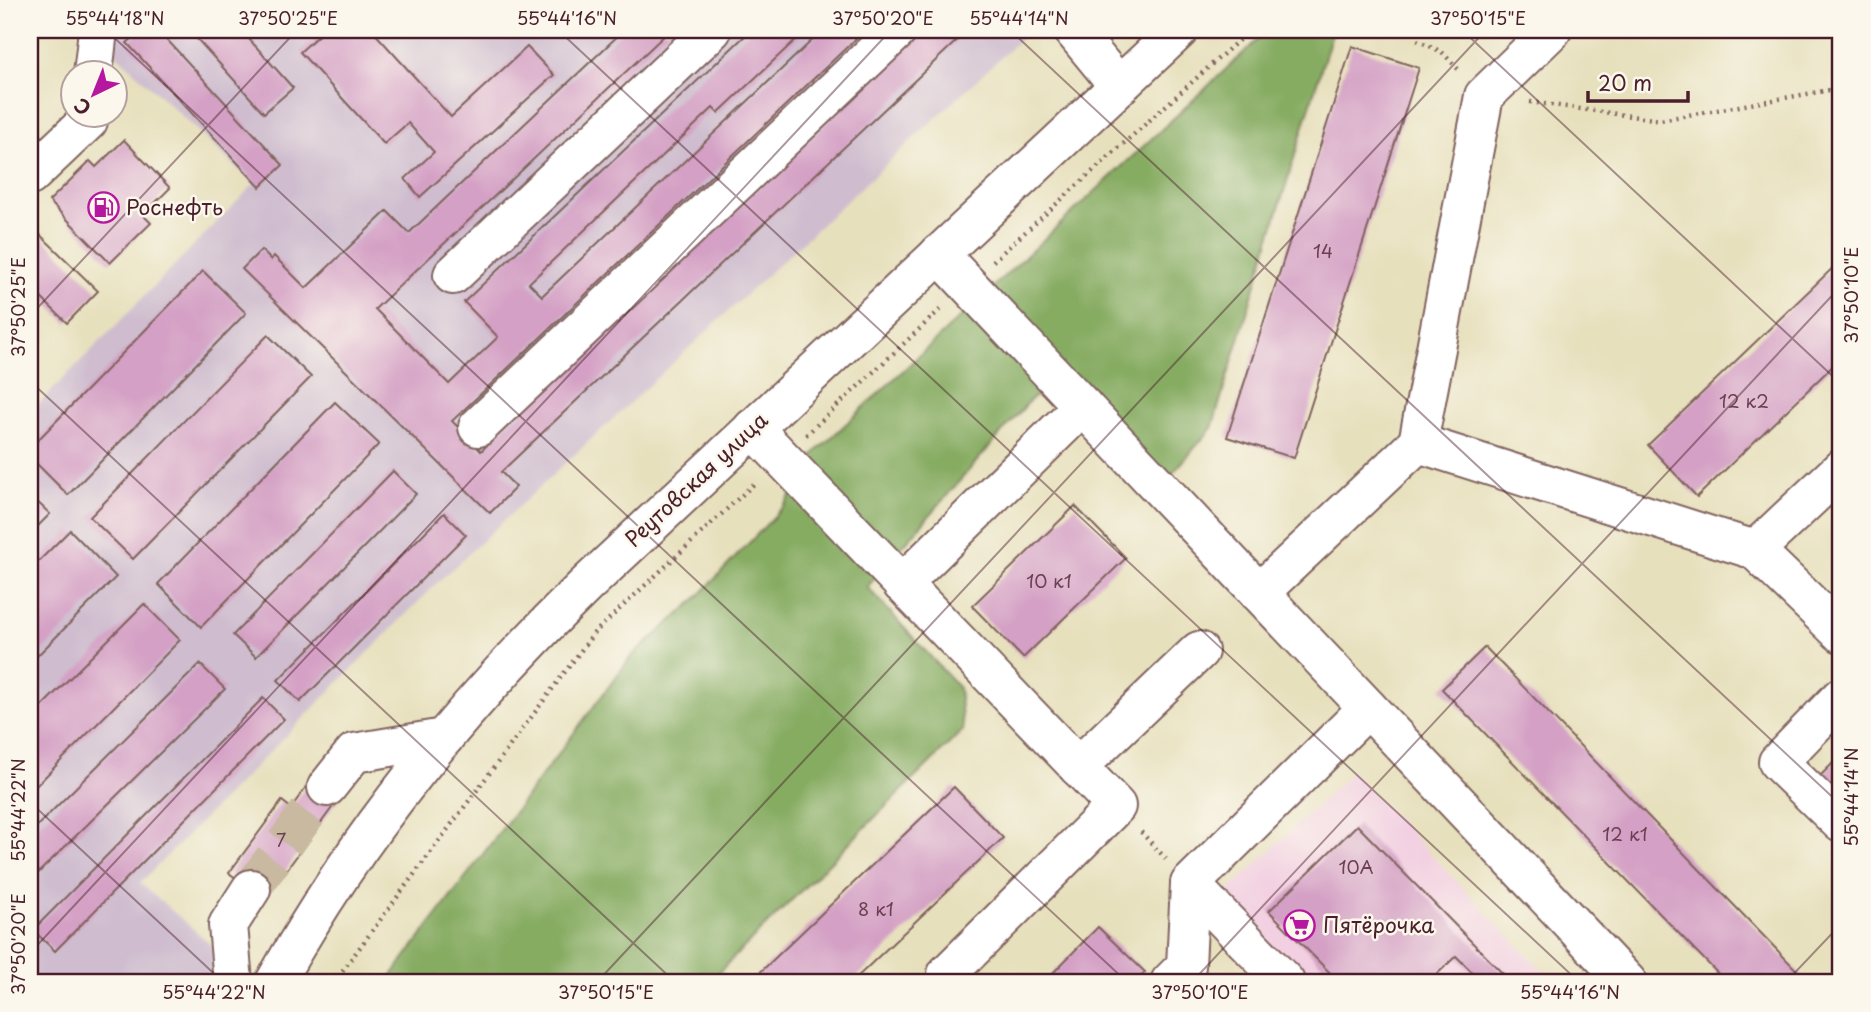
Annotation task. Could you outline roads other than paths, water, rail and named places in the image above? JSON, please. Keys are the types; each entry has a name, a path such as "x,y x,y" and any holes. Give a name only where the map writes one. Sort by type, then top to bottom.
{"street":[{"path":"95,60 98,30"},
{"path":"453,275 712,30"},
{"path":"478,427 898,30"},
{"name":"Реутовская улица","path":"275,982 302,934 370,830 503,668 540,629 1179,30"},
{"path":"1259,593 1418,443 1484,96 1552,30"},
{"path":"1091,39 1119,86"},
{"path":"30,176 79,130"},
{"path":"939,254 1627,982"},
{"path":"902,584 1083,407"},
{"path":"753,428 1116,806 947,980"},
{"path":"1418,443 1755,550 1841,633"},
{"path":"1755,550 1841,469"},
{"path":"1077,767 1199,651"},
{"path":"1841,697 1778,762 1841,823"},
{"path":"1170,982 1186,966 1190,884 1368,708"},
{"path":"327,787 354,753 444,738"},
{"path":"1190,884 1285,982"},
{"path":"233,982 228,925 251,890"}],"tunnel":[{"path":"251,889 327,787"}],"place":[{"name":"Роснефть","path":"103,208"},
{"name":"Пятёрочка","path":"1300,926"}]}
